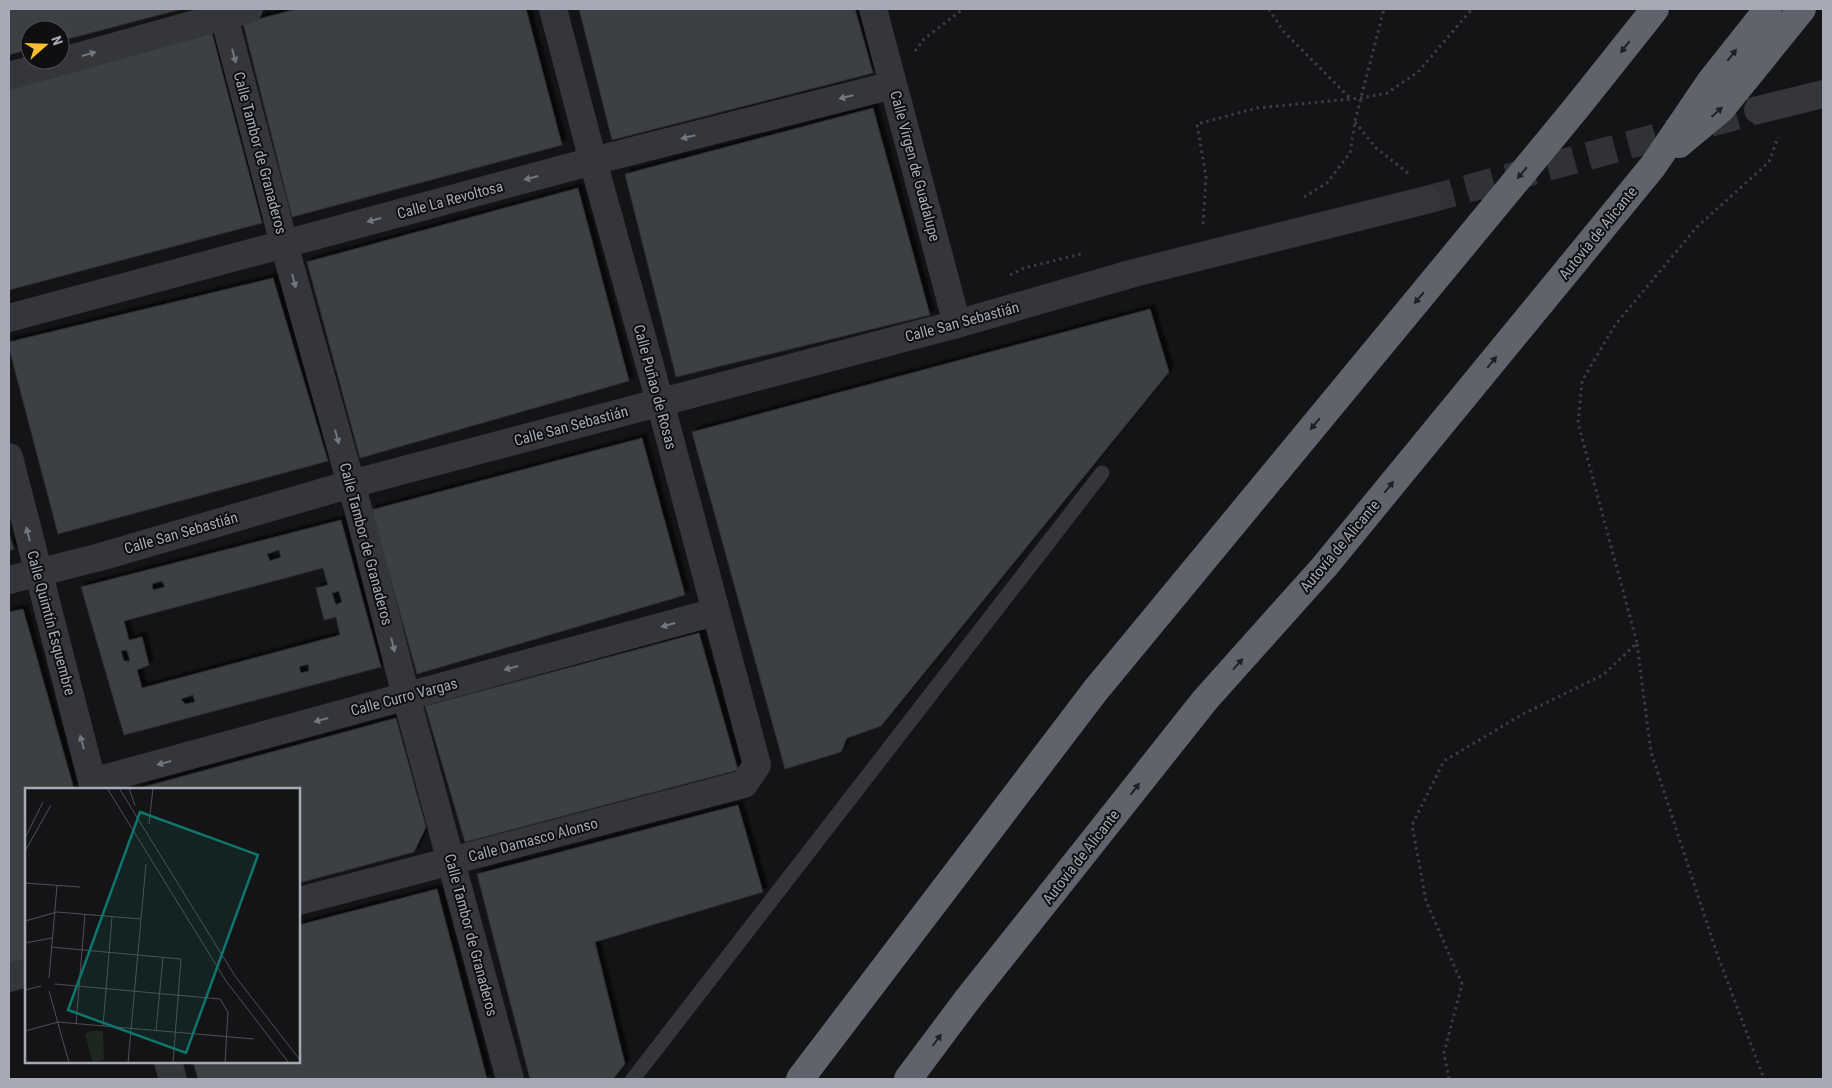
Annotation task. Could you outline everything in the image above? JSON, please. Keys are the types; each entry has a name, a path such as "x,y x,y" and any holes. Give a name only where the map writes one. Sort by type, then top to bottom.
{"highway":[{"path":"800,1079 1095,691 1570,115 1655,9"},
{"name":"Autovía de Alicante","path":"908,1079 967,1000 1205,700 1324,567 1652,166 1710,82 1768,9"},
{"path":"1652,166 1721,109 1802,9"}],"street":[{"name":"Calle Puñao de Rosas","path":"554,9 593,162 660,402 757,765"},
{"name":"Calle Virgen de Guadalupe","path":"873,9 957,324"},
{"path":"9,76 232,11"},
{"name":"Calle Tambor de Granaderos","path":"232,11 284,244 510,1079"},
{"name":"Calle La Revoltosa","path":"9,318 593,162 893,85"},
{"path":"1758,110 1823,94"},
{"name":"Calle San Sebastián","path":"9,580 100,556 350,484 957,324 1134,273 1422,200"},
{"name":"Calle Quimtín Esquembre","path":"9,457 93,786"},
{"name":"Calle Curro Vargas","path":"93,786 406,696 715,612"},
{"name":"Calle Damasco Alonso","path":"300,901 744,784 757,765"},
{"path":"9,978 25,973"},
{"path":"168,1063 173,1079"}],"lane":[{"path":"633,1079 1102,473"}],"path":[{"path":"893,85 924,39 963,9"},
{"path":"1270,9 1283,31 1351,98"},
{"path":"1297,202 1327,183 1350,153 1355,121 1384,9"},
{"path":"1203,228 1206,177 1197,124 1257,108 1361,98 1387,93 1418,72 1472,9"},
{"path":"1764,1079 1716,951 1651,752 1637,641 1578,423 1582,381 1615,325 1697,226 1769,162 1790,101"},
{"path":"1355,121 1376,148 1410,175 1422,200"},
{"path":"1009,276 1024,268 1088,253"},
{"path":"1449,1079 1444,1053 1462,984 1426,901 1412,825 1444,761 1523,714 1603,675 1637,644 1637,641"}],"building":[{"path":"9,9 182,9 70,38 70,20 20,20 20,52 9,55"},
{"path":"297,9 526,9 562,145 292,217 243,23"},
{"path":"579,9 855,9 873,73 612,140"},
{"path":"212,33 262,223 9,290 9,88"},
{"path":"873,108 930,315 676,377 625,174"},
{"path":"578,188 629,381 360,458 307,262"},
{"path":"273,278 328,461 58,534 9,342"},
{"path":"1150,309 1169,372 881,726 847,738 841,752 785,769 692,432"},
{"path":"642,438 685,595 417,674 371,510"},
{"path":"341,520 381,667 124,735 81,587","holes":["279,550 281,557 270,561 267,554","323,568 328,585 316,588 324,620 336,617 340,635 142,688 137,670 149,665 142,637 129,640 124,621","162,581 165,587 153,590 152,584","339,591 342,602 336,605 332,593","127,650 130,661 124,661 121,651","308,664 309,671 301,673 299,667","193,695 195,702 185,704 181,699"]},
{"path":"9,533 14,549 9,551"},
{"path":"23,609 74,788 25,788 25,961 9,966 9,612"},
{"path":"699,633 738,770 465,842 425,706"},
{"path":"396,718 426,827 414,852 300,883 300,788 140,788"},
{"path":"738,805 763,892 595,942 625,1064 613,1079 530,1079 477,874"},
{"path":"437,889 487,1079 198,1079 193,1063 300,1063 300,925"}],"tunnel":[{"path":"1426,200 1758,110"}]}
